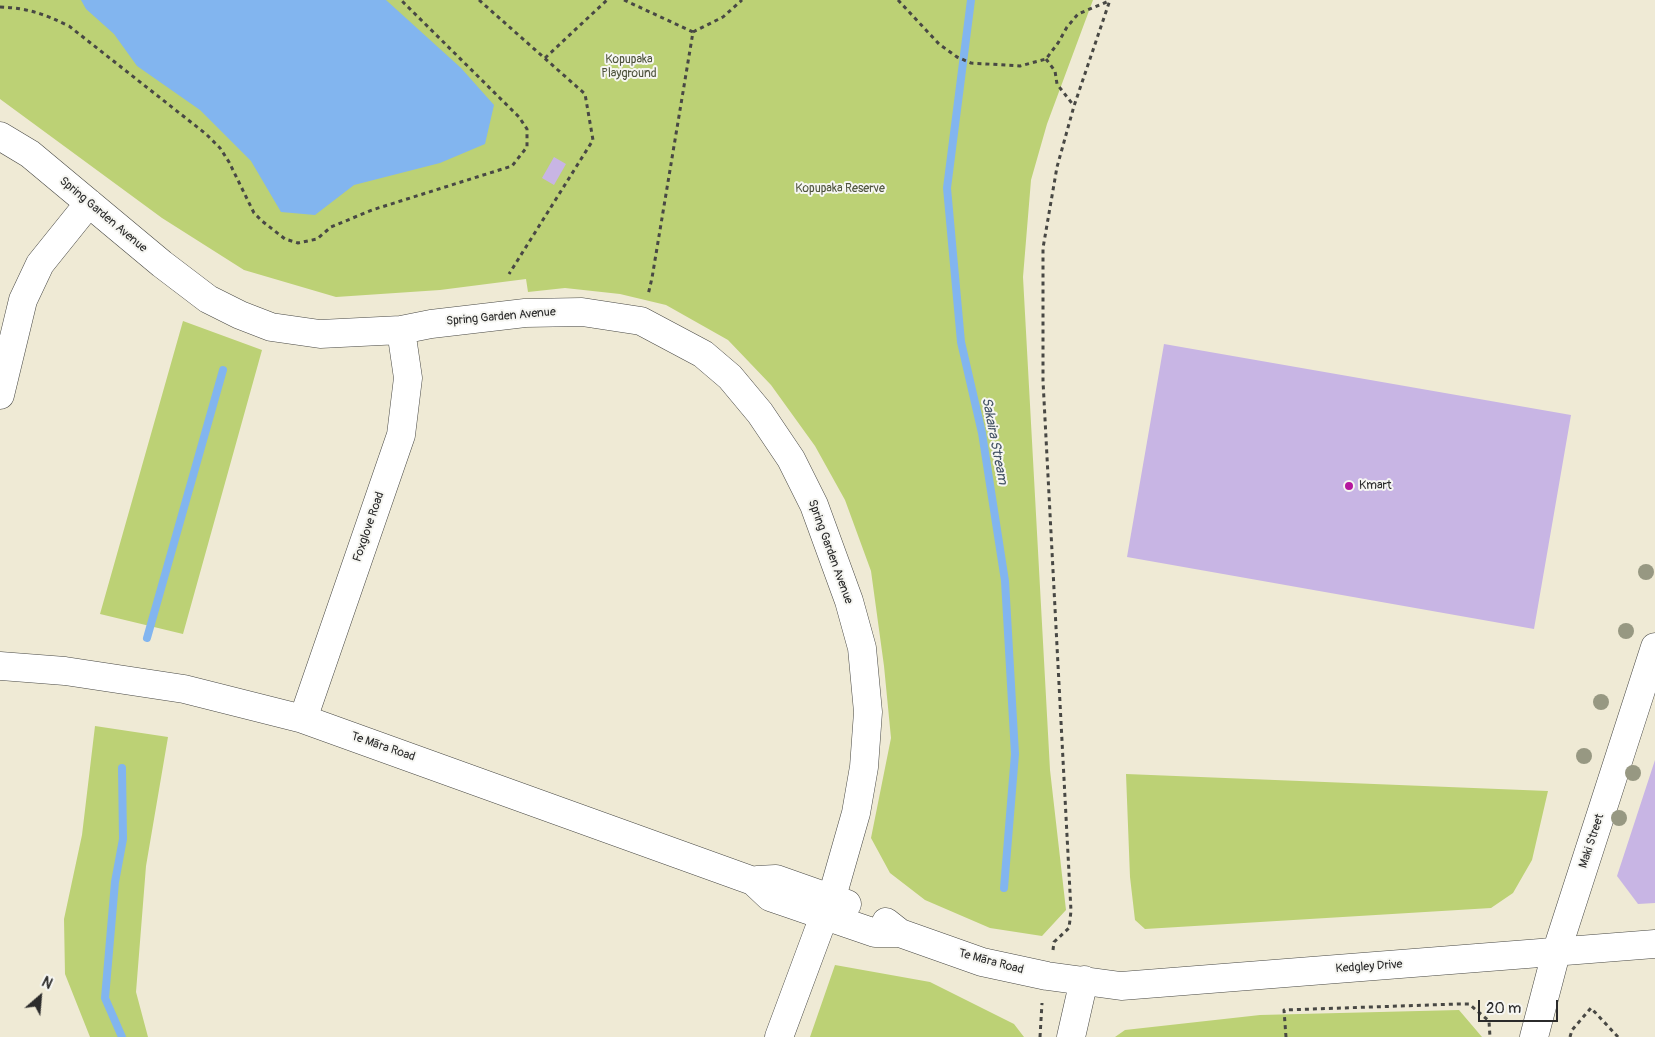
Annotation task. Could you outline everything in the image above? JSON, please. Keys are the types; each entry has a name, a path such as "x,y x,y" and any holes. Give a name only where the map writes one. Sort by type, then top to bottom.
{"street":[{"name":"Spring Garden Avenue","path":"0,136 30,154 162,264 208,299 240,315 271,327 320,334 401,330 431,324 525,313 582,312 641,321 703,354 730,378 760,414 791,459 814,505 849,601 862,648 868,712 864,767 856,813 828,907 779,1037"},
{"path":"0,395 23,300 27,291 40,264 89,203"},
{"name":"Foxglove Road","path":"303,719 401,435 408,378 401,330"},
{"name":"Maki Street","path":"1534,1037 1556,953 1655,647"},
{"name":"Te Māra Road","path":"0,666 65,671 184,689 303,719 753,881 770,897 879,916 900,933 982,962 1048,976 1084,980"},
{"name":"Kedgley Drive","path":"1084,980 1129,986 1655,944"},
{"path":"1071,1037 1084,980"}],"path":[{"path":"0,7 21,8 46,15 69,26 176,110 220,148 254,213 285,239 298,242 317,239 331,227 372,210 512,166 527,146 527,129 519,117 401,0"},
{"path":"479,0 585,94 593,140 509,274"},
{"path":"545,58 607,0"},
{"path":"624,0 693,32"},
{"path":"693,32 723,17 742,0"},
{"path":"898,0 939,44 957,57 971,63 1016,66 1046,59 1078,14 1110,0"},
{"path":"1053,950 1054,942 1069,928 1071,911 1043,381 1043,248 1057,167 1074,106 1110,0"},
{"path":"647,297 652,278 693,32"},
{"path":"1046,59 1055,70 1058,84 1074,106"},
{"path":"1286,1037 1284,1010 1469,1004 1489,1021 1490,1037"},
{"path":"1570,1037 1572,1030 1591,1008 1618,1037"},
{"path":"1040,1037 1041,1010"}],"green space":[{"name":"Kopupaka Reserve","path":"0,0 1093,0 1047,124 1031,180 1023,277 1050,770 1066,910 1042,936 990,928 925,900 890,873 871,838 891,738 884,666 871,571 845,500 815,446 771,385 728,340 666,305 620,294 565,288 528,292 526,279 440,290 336,297 244,270 162,218 0,99"},
{"path":"183,321 262,350 183,634 100,614"},
{"path":"95,726 168,737 146,866 136,992 148,1037 90,1037 65,974 64,919 82,835"},
{"path":"1126,774 1548,791 1532,860 1513,893 1491,908 1145,929 1135,920 1130,877"},
{"path":"835,965 930,982 1014,1024 1024,1037 810,1037"},
{"path":"1459,1010 1482,1037 1115,1037 1125,1030 1260,1015"}],"water":[{"path":"81,0 386,0 461,68 494,105 485,144 440,163 354,185 315,215 281,212 251,161 200,110 137,66 114,34 86,9"}],"building":[{"path":"554,157 566,164 554,185 542,178"},
{"name":"Kmart","path":"1164,344 1571,415 1534,629 1127,557"},
{"path":"1655,760 1655,903 1638,904 1617,876"}],"waterway":[{"name":"Sakaira Stream","path":"971,0 947,188 961,342 982,433 1005,581 1015,754 1004,888"},
{"path":"147,638 223,370"},
{"path":"122,768 123,839 115,882 105,998 122,1037"}],"place":[{"name":"Kmart","path":"1349,486"}],"park label":[{"name":"Kopupaka Playground","path":"629,67"}]}
